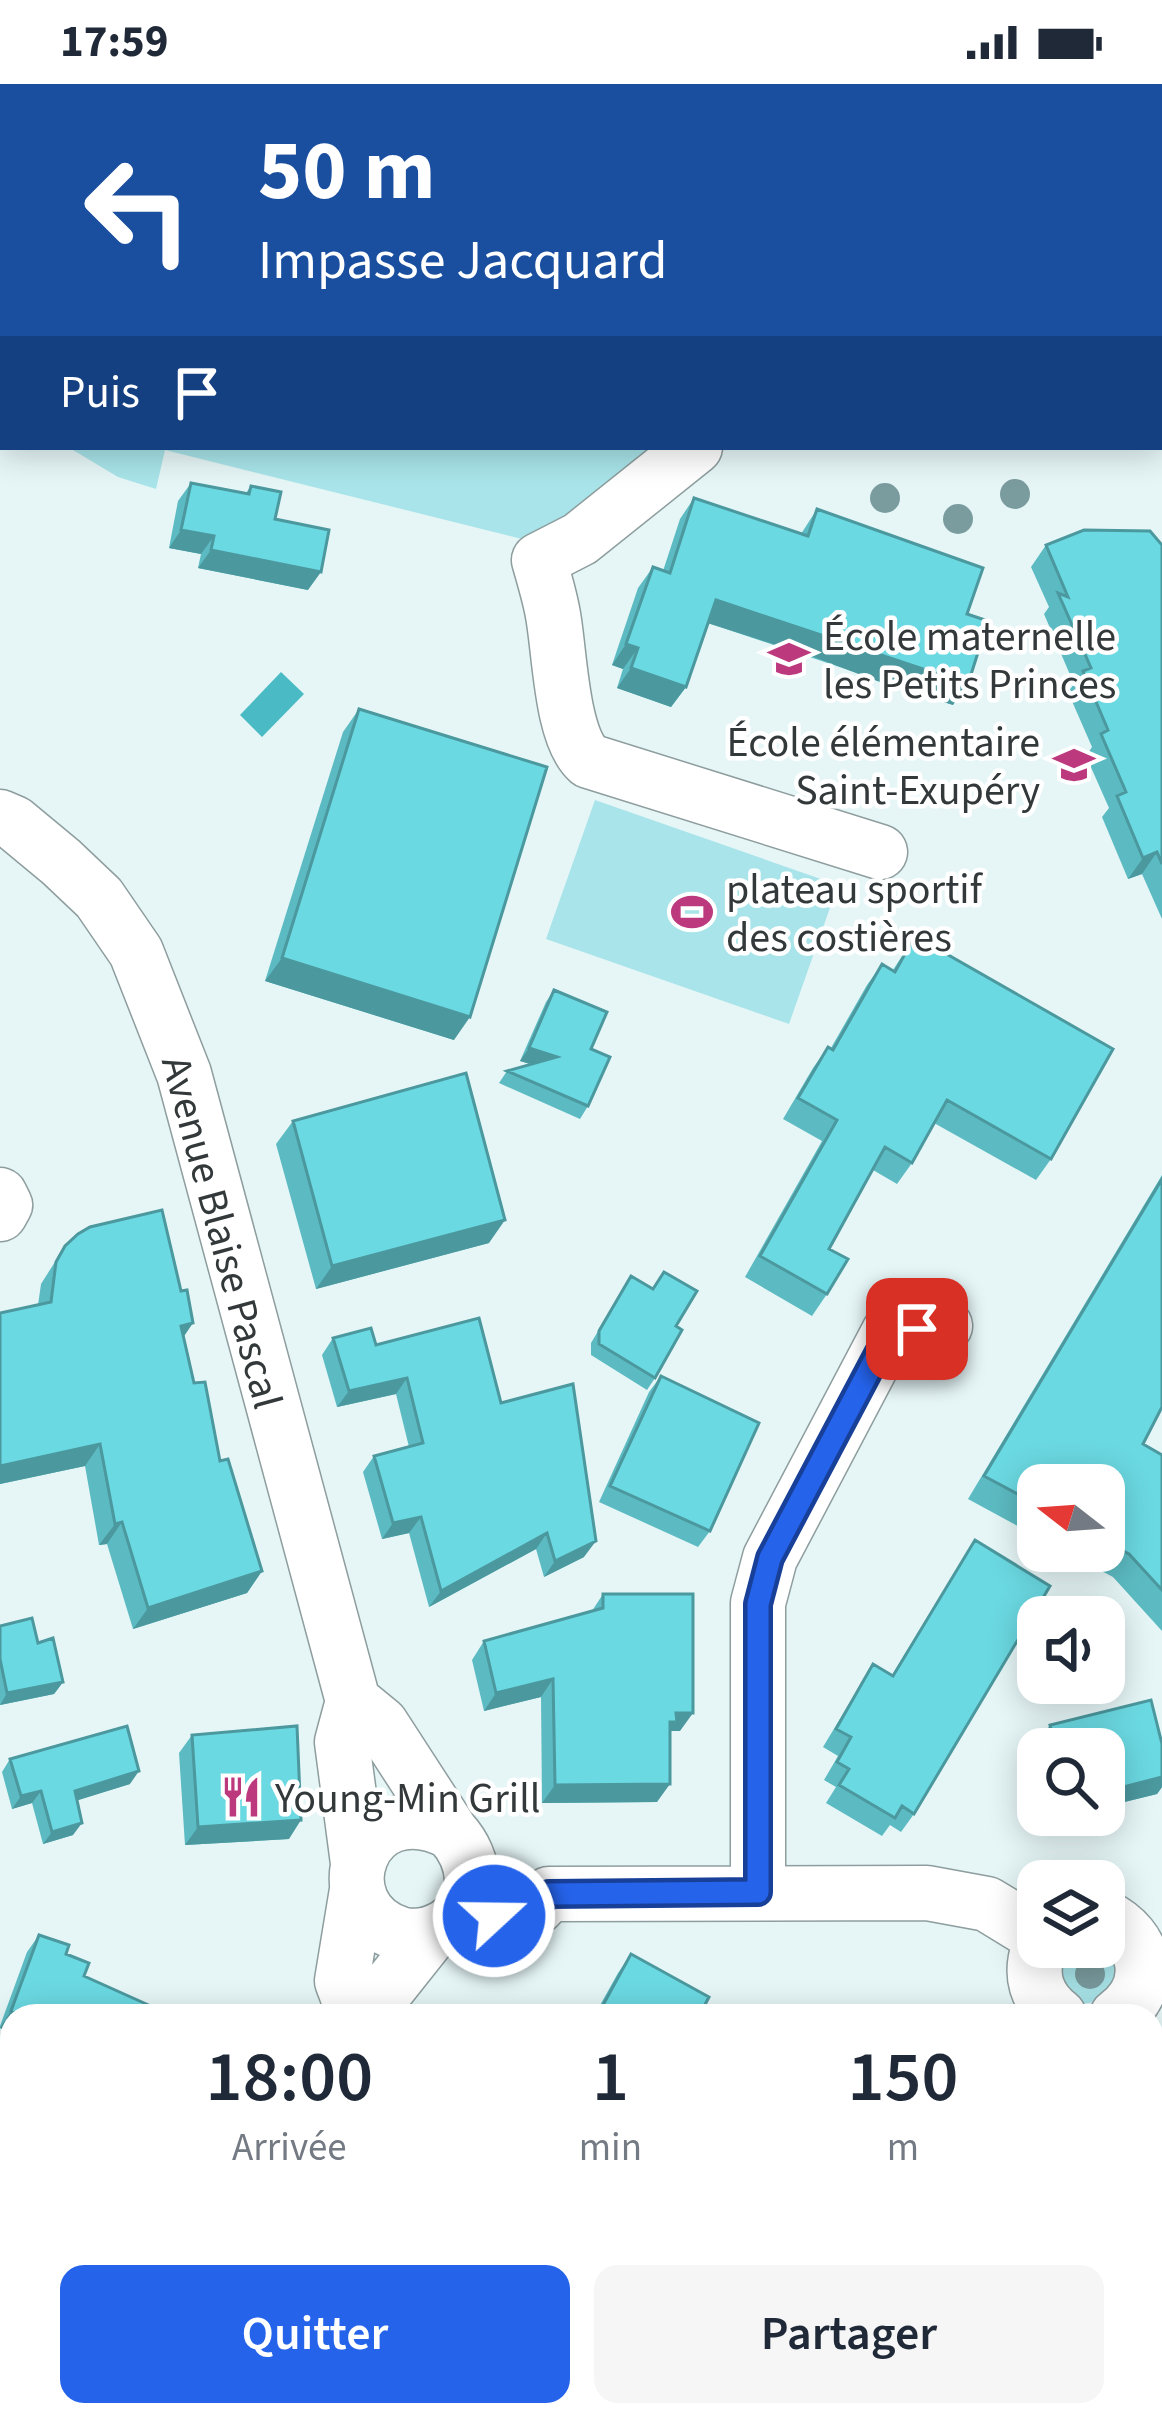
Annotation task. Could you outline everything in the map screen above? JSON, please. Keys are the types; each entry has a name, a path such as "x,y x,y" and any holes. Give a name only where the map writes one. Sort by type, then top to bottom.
{"street":[{"path":"691,450 580,539 539,560 553,610 570,730 581,754 617,771 880,852"},
{"name":"Avenue Blaise Pascal","path":"0,817 50,852 98,898 136,952 184,1075 353,1701 342,1742 357,1876 342,1981 347,2004"},
{"path":"0,1195 5,1205 0,1214"},
{"path":"758,1892 758,1604 770,1558 889,1333 944,1326"},
{"name":"Avenue Blaise Pascal","path":"353,1701 381,1724 458,1839"},
{"path":"549,1894 537,1880 430,1821 407,1820 386,1827 368,1843 357,1876 367,1912 385,1928 407,1936 537,1907 549,1894 927,1893 987,1904 1017,1922"},
{"path":"441,1929 465,1908 473,1888 472,1867 458,1839"},
{"name":"Avenue Blaise Pascal","path":"371,2004 441,1929"},
{"path":"1128,2004 1141,1982 1143,1966 1135,1933"},
{"path":"1034,1968 1037,1991 1045,2004"}],"shaded area":[{"path":"73,450 165,450 156,489 118,477"},
{"path":"165,450 659,450 538,543"},
{"path":"281,672 304,694 262,737 240,715"},
{"name":"plateau sportif des costières","path":"595,800 838,885 789,1024 546,939"},
{"path":"1057,1968 1116,1968 1117,1979 1102,1996 1091,2002 1069,2000"}],"building":[{"path":"191,483 249,494 251,486 281,492 275,519 329,530 321,572 211,550 214,536 181,530"},
{"path":"694,498 808,536 817,509 983,568 967,614 988,621 968,684 716,600 686,687 631,668 638,648 626,644 653,567 670,573"},
{"path":"1084,530 1150,531 1162,545 1162,864 1157,852 1143,858 1117,796 1126,792 1101,734 1108,730 1083,671 1091,668 1058,593 1068,597 1046,545"},
{"path":"359,709 547,767 470,1017 282,958"},
{"path":"915,936 1113,1049 1051,1159 947,1100 912,1163 885,1147 829,1249 848,1259 827,1294 760,1256 837,1120 798,1098 828,1047 833,1050 882,964 895,972"},
{"path":"554,990 607,1012 591,1049 610,1057 588,1106 507,1071 557,1057 529,1048"},
{"path":"466,1073 505,1220 332,1266 293,1121"},
{"path":"1162,1179 1162,1407 1143,1444 1162,1455 1162,1590 1125,1552 1125,1464 1017,1464 1017,1494 984,1476"},
{"path":"162,1210 181,1291 187,1290 193,1323 181,1326 194,1383 205,1382 220,1461 228,1459 262,1571 148,1608 122,1522 115,1524 100,1444 0,1466 0,1313 51,1302 56,1262 78,1234"},
{"path":"664,1272 697,1291 676,1326 682,1330 655,1378 599,1344 599,1331 631,1276 653,1289"},
{"path":"479,1318 501,1403 573,1384 596,1541 555,1561 547,1533 441,1591 421,1517 393,1523 374,1456 423,1443 407,1378 349,1391 333,1338 371,1328 376,1345"},
{"path":"661,1376 759,1423 710,1531 610,1486"},
{"path":"975,1540 1017,1566 1017,1572 1027,1572 1050,1586 1044,1596 1017,1596 1017,1641 914,1814 902,1806 895,1818 839,1785 849,1769 837,1762 851,1737 836,1729 873,1664 893,1676"},
{"path":"603,1594 693,1594 693,1713 676,1713 677,1722 670,1722 670,1784 555,1785 553,1679 496,1693 484,1641 603,1608"},
{"path":"32,1618 38,1643 53,1638 63,1682 7,1693 0,1626"},
{"path":"1151,1700 1162,1744 1162,1777 1125,1787 1125,1728 1050,1725"},
{"path":"127,1726 139,1771 75,1791 82,1823 52,1832 41,1791 21,1796 10,1759"},
{"path":"297,1726 301,1820 198,1827 192,1735"},
{"path":"39,1935 69,1945 66,1954 89,1963 84,1976 146,2004 14,2004"},
{"path":"631,1954 709,1997 705,2004 604,2004"}],"place":[{"name":"École maternelle les Petits Princes","path":"789,659"},
{"name":"École élémentaire Saint-Exupéry","path":"1074,765"},
{"name":"plateau sportif des costières","path":"692,912"},
{"name":"Young-Min Grill","path":"241,1797"}],"route":[{"path":"494,1916 537,1907 549,1894 758,1892 758,1604 770,1558 889,1333 917,1329"}]}
